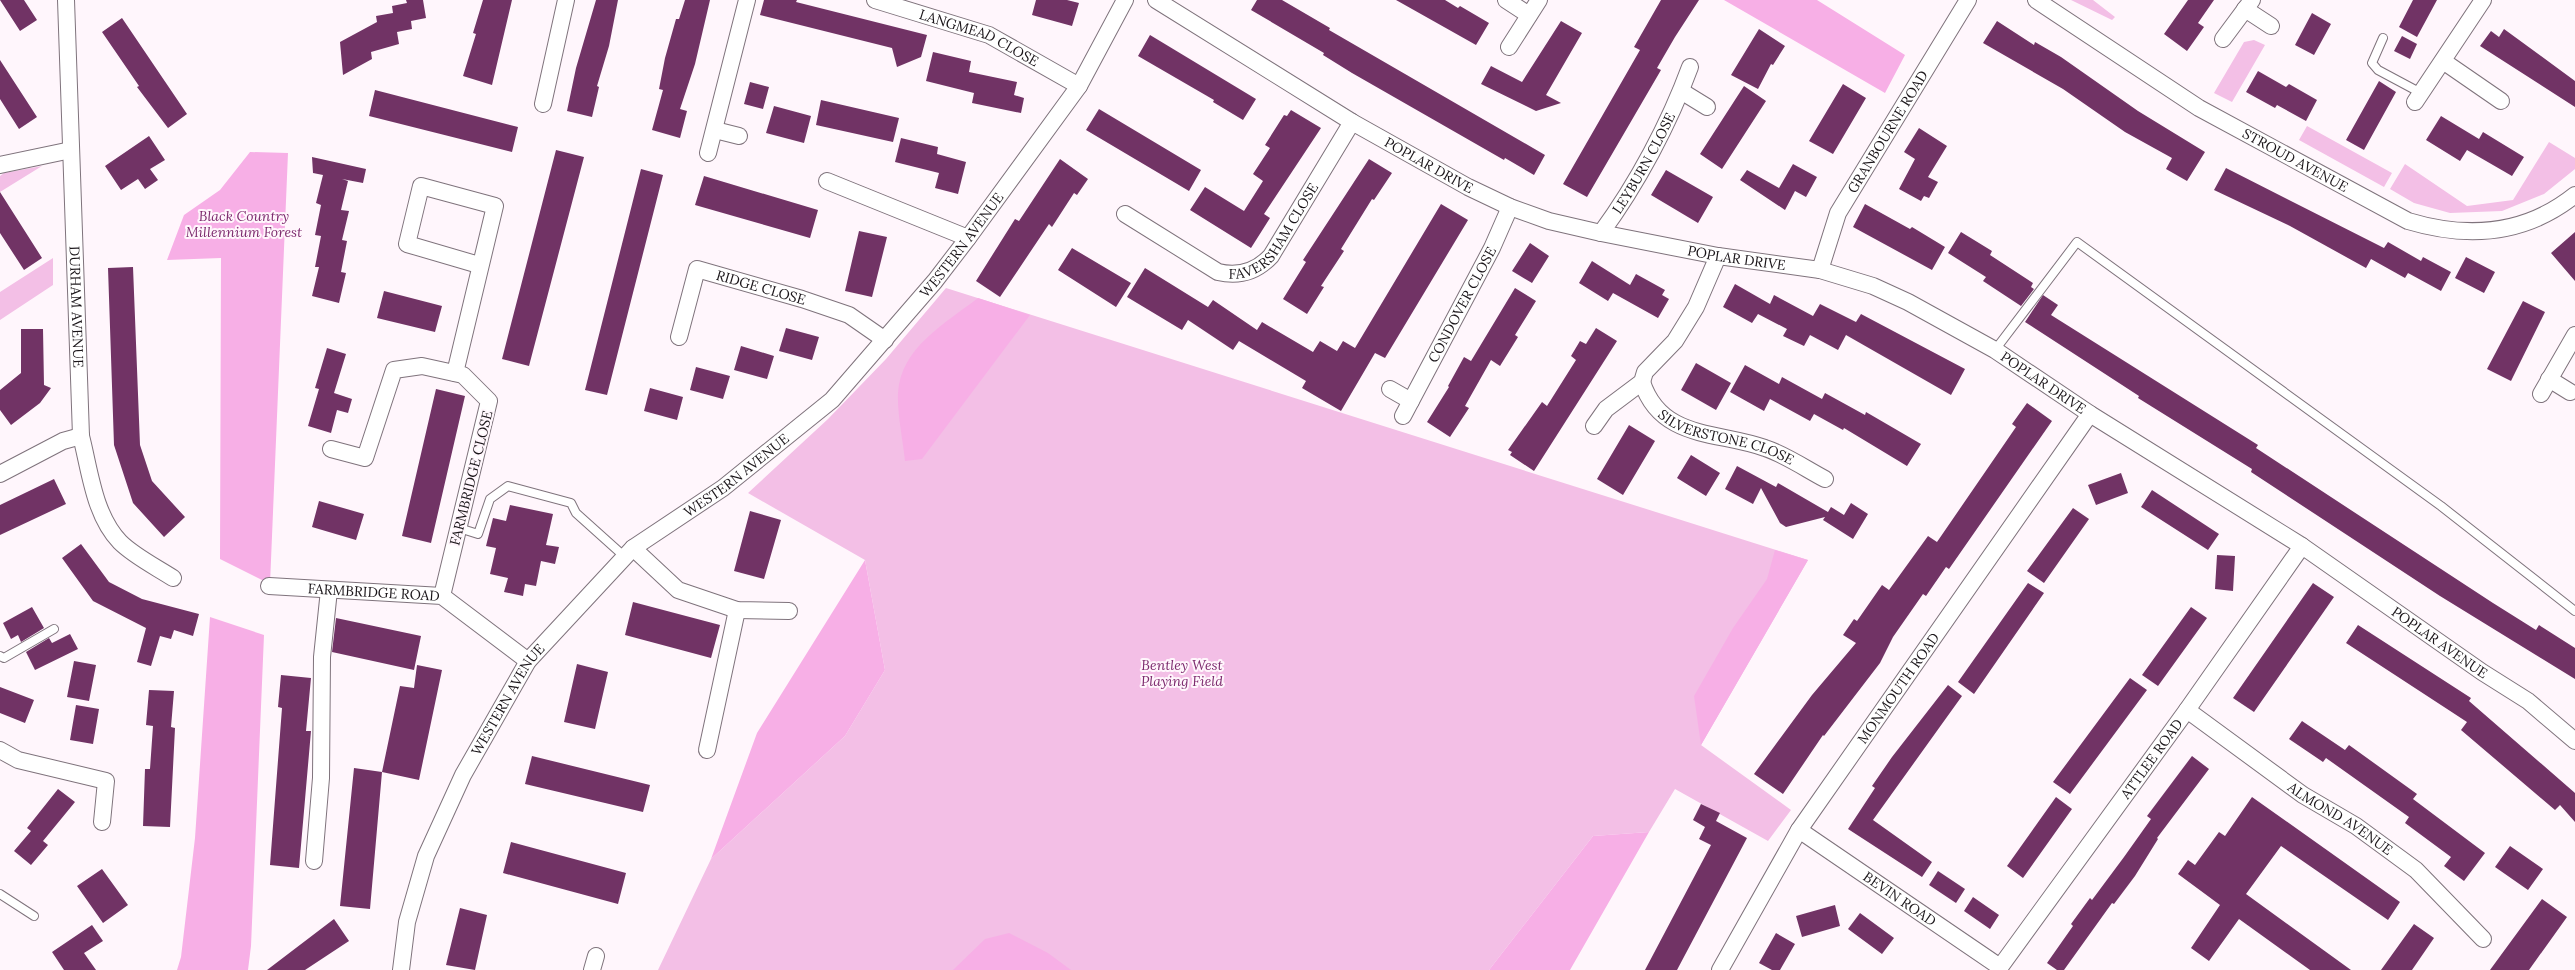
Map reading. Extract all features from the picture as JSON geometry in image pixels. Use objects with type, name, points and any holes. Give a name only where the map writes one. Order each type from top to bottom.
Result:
[{"type":"street","name":"DURHAM AVENUE","points":[[66,0],[81,436],[97,499],[109,528],[121,543],[173,578]]},
{"type":"street","points":[[543,104],[566,0]]},
{"type":"street","points":[[708,153],[747,0]]},
{"type":"street","name":"LANGMEAD CLOSE","points":[[875,0],[989,35],[1079,86]]},
{"type":"street","name":"WESTERN AVENUE","points":[[401,970],[407,922],[426,856],[463,775],[528,661],[629,552],[723,488],[832,400],[885,340],[968,238],[1079,86],[1124,0]]},
{"type":"street","name":"POPLAR DRIVE","points":[[1156,0],[1352,122],[1468,187],[1510,207],[1549,221],[1601,233],[1718,256],[1820,270],[1880,289],[1995,350],[2090,414],[2302,546]]},
{"type":"street","points":[[1506,0],[1529,15]]},
{"type":"street","points":[[1509,47],[1538,0]]},
{"type":"street","name":"GRANBOURNE ROAD","points":[[1820,270],[1838,214],[1968,0]]},
{"type":"street","name":"STROUD AVENUE","points":[[2036,0],[2199,108],[2408,222],[2434,229],[2462,232],[2501,230],[2542,217],[2575,195]]},
{"type":"street","points":[[2418,97],[2483,0]]},
{"type":"street","points":[[2223,39],[2248,5],[2270,26]]},
{"type":"street","points":[[2443,61],[2501,101]]},
{"type":"street","name":"LEYBURN CLOSE","points":[[1601,233],[1624,201],[1681,91],[1690,67]]},
{"type":"street","points":[[1681,91],[1707,107]]},
{"type":"street","name":"FAVERSHAM CLOSE","points":[[1125,214],[1218,272],[1231,275],[1261,266],[1271,256],[1352,122]]},
{"type":"street","points":[[714,130],[739,136]]},
{"type":"street","points":[[0,165],[71,150]]},
{"type":"street","points":[[827,181],[968,238]]},
{"type":"street","points":[[455,373],[495,206],[421,186],[407,244],[480,266]]},
{"type":"street","name":"CONDOVER CLOSE","points":[[1403,416],[1492,248],[1510,207]]},
{"type":"street","points":[[1594,426],[1606,410],[1642,382],[1645,372],[1675,341],[1696,307],[1718,256]]},
{"type":"street","name":"RIDGE CLOSE","points":[[679,337],[697,269],[802,299],[849,315],[885,340]]},
{"type":"street","points":[[2542,394],[2549,378],[2575,335]]},
{"type":"street","name":"FARMBRIDGE CLOSE","points":[[331,449],[365,458],[394,370],[422,366],[463,375],[490,401],[442,596]]},
{"type":"street","points":[[2549,378],[2570,392]]},
{"type":"street","name":"SILVERSTONE CLOSE","points":[[1642,382],[1646,397],[1658,411],[1673,423],[1702,434],[1766,448],[1825,479]]},
{"type":"street","points":[[1390,389],[1411,401]]},
{"type":"street","name":"MONMOUTH ROAD","points":[[1720,970],[1799,830],[2090,414]]},
{"type":"street","points":[[0,474],[63,441],[81,436]]},
{"type":"street","name":"ATTLEE ROAD","points":[[1999,969],[2188,710],[2302,546]]},
{"type":"street","name":"POPLAR AVENUE","points":[[2302,546],[2482,672],[2528,701],[2575,741]]},
{"type":"street","points":[[629,552],[678,590],[737,610],[789,611]]},
{"type":"street","name":"FARMBRIDGE ROAD","points":[[269,586],[442,596],[528,661]]},
{"type":"street","points":[[314,861],[321,778],[322,657],[329,590]]},
{"type":"street","points":[[707,750],[737,610]]},
{"type":"street","name":"ALMOND AVENUE","points":[[2188,710],[2303,795],[2356,826],[2416,870],[2483,939]]},
{"type":"street","points":[[0,750],[18,760],[106,781],[102,822]]},
{"type":"street","name":"BEVIN ROAD","points":[[1799,830],[1999,969]]},
{"type":"lane","points":[[2383,38],[2372,63],[2378,70],[2418,97]]},
{"type":"lane","points":[[1995,350],[2078,242],[2435,502],[2575,611]]},
{"type":"lane","points":[[459,528],[478,534],[490,499],[508,486],[571,503],[576,513],[629,552]]},
{"type":"lane","points":[[0,656],[4,658],[54,629]]},
{"type":"lane","points":[[0,894],[34,916]]},
{"type":"green space","points":[[1724,0],[1817,0],[1905,55],[1885,93]]},
{"type":"green space","points":[[2071,0],[2093,0],[2115,17],[2112,20]]},
{"type":"green space","points":[[2254,40],[2265,45],[2232,102],[2214,93],[2244,42]]},
{"type":"green space","points":[[2307,126],[2392,173],[2384,187],[2299,140]]},
{"type":"green space","points":[[2549,142],[2575,158],[2575,169],[2544,194],[2502,211],[2450,213],[2414,203],[2390,189],[2405,164],[2467,206],[2513,200]]},
{"type":"green space","name":"Black Country Millennium Forest","points":[[250,152],[288,153],[270,584],[220,559],[221,258],[167,260],[184,215],[220,190]]},
{"type":"green space","points":[[42,166],[0,192],[0,176],[4,173]]},
{"type":"green space","points":[[53,258],[53,285],[0,320],[0,292]]},
{"type":"green space","name":"Bentley West Playing Field","points":[[946,288],[1808,560],[1701,745],[1791,810],[1768,841],[1675,789],[1649,832],[1593,836],[1489,970],[658,970],[711,859],[845,736],[885,670],[865,560],[748,493],[828,419],[886,359]]},
{"type":"green space","points":[[978,298],[1030,315],[922,459],[905,461],[899,418],[898,393],[901,377],[907,362],[916,349],[939,327]]},
{"type":"green space","points":[[1775,550],[1808,560],[1701,745],[1694,696],[1733,628],[1767,579]]},
{"type":"green space","points":[[865,560],[885,670],[845,736],[711,859],[757,733]]},
{"type":"green space","points":[[210,617],[264,635],[251,946],[248,970],[177,970],[181,957],[195,838]]},
{"type":"green space","points":[[1649,832],[1570,970],[1489,970],[1593,836]]},
{"type":"green space","points":[[1009,933],[1048,953],[1071,970],[953,970],[985,939]]},
{"type":"building","points":[[0,0],[24,0],[37,20],[20,31]]},
{"type":"building","points":[[406,0],[423,0],[426,18],[411,21],[412,29],[397,32],[399,44],[371,52],[372,59],[343,75],[340,42],[377,22],[376,16],[393,13],[392,6],[407,3]]},
{"type":"building","points":[[483,0],[512,0],[492,85],[463,76],[476,34],[473,33]]},
{"type":"building","points":[[596,0],[618,0],[609,46],[597,86],[599,87],[592,117],[567,111],[576,68]]},
{"type":"building","points":[[685,0],[710,0],[695,64],[680,109],[687,111],[680,138],[652,130],[663,90],[659,89],[665,58],[676,19],[679,19]]},
{"type":"building","points":[[764,0],[797,0],[796,2],[927,35],[921,57],[897,67],[892,48],[760,15]]},
{"type":"building","points":[[1036,0],[1067,0],[1079,3],[1072,26],[1032,15]]},
{"type":"building","points":[[1257,0],[1282,0],[1330,28],[1329,30],[1545,155],[1534,175],[1505,158],[1504,160],[1352,73],[1323,55],[1324,53],[1251,10]]},
{"type":"building","points":[[1396,0],[1445,0],[1458,8],[1460,6],[1489,23],[1476,45]]},
{"type":"building","points":[[1661,0],[1699,0],[1657,68],[1661,70],[1587,197],[1563,184],[1640,50],[1634,47]]},
{"type":"building","points":[[2188,0],[2214,0],[2198,23],[2204,27],[2187,51],[2164,34]]},
{"type":"building","points":[[2413,0],[2437,0],[2417,37],[2399,27]]},
{"type":"building","points":[[2312,13],[2331,24],[2314,55],[2295,45]]},
{"type":"building","points":[[122,18],[187,114],[168,128],[137,87],[139,86],[102,32]]},
{"type":"building","points":[[1561,21],[1582,33],[1546,95],[1561,103],[1536,111],[1481,84],[1491,66],[1522,82]]},
{"type":"building","points":[[1997,21],[2034,45],[2035,42],[2061,57],[2138,111],[2205,152],[2187,181],[2166,169],[2172,158],[2125,132],[2063,89],[1983,43]]},
{"type":"building","points":[[1759,29],[1785,46],[1773,65],[1771,64],[1758,89],[1731,75]]},
{"type":"building","points":[[2504,29],[2575,81],[2575,107],[2480,46],[2491,31],[2499,37]]},
{"type":"building","points":[[1150,35],[1256,99],[1243,120],[1213,102],[1214,100],[1138,56]]},
{"type":"building","points":[[2402,36],[2417,44],[2410,59],[2394,51]]},
{"type":"building","points":[[933,52],[971,61],[969,72],[1017,82],[1014,95],[1024,98],[1021,113],[972,103],[974,93],[926,81]]},
{"type":"building","points":[[0,60],[37,117],[19,129],[0,99]]},
{"type":"building","points":[[2258,71],[2286,87],[2289,84],[2317,100],[2306,121],[2277,105],[2275,108],[2246,92]]},
{"type":"building","points":[[2379,81],[2396,92],[2364,150],[2346,140]]},
{"type":"building","points":[[750,82],[769,87],[763,109],[744,104]]},
{"type":"building","points":[[1843,84],[1866,98],[1833,154],[1809,141]]},
{"type":"building","points":[[1744,86],[1766,101],[1722,169],[1700,154]]},
{"type":"building","points":[[375,90],[518,127],[512,152],[369,116]]},
{"type":"building","points":[[821,100],[899,118],[893,142],[816,125]]},
{"type":"building","points":[[774,106],[811,116],[804,143],[766,133]]},
{"type":"building","points":[[1099,109],[1201,170],[1189,191],[1086,130]]},
{"type":"building","points":[[1291,110],[1321,128],[1264,214],[1270,218],[1251,248],[1190,210],[1205,187],[1244,211],[1263,181],[1253,174],[1270,148],[1265,145],[1284,115],[1287,116]]},
{"type":"building","points":[[2441,116],[2479,139],[2483,132],[2524,157],[2512,176],[2467,150],[2460,161],[2426,140]]},
{"type":"building","points":[[1919,128],[1947,146],[1928,177],[1938,182],[1929,198],[1924,196],[1921,201],[1899,189],[1915,159],[1904,152]]},
{"type":"building","points":[[149,136],[165,160],[150,169],[158,180],[145,189],[138,179],[121,190],[105,166]]},
{"type":"building","points":[[901,138],[938,147],[937,154],[966,162],[958,194],[935,188],[939,173],[895,162]]},
{"type":"building","points":[[556,150],[584,157],[529,366],[502,359]]},
{"type":"building","points":[[312,157],[366,169],[363,183],[342,179],[348,181],[341,210],[349,211],[342,240],[347,241],[341,272],[346,273],[339,303],[312,296],[319,267],[315,267],[321,236],[315,235],[321,205],[316,203],[323,175],[313,173]]},
{"type":"building","points":[[1060,159],[1088,179],[1077,195],[1074,193],[1052,227],[1049,224],[1000,297],[976,281],[1015,219],[1019,221]]},
{"type":"building","points":[[1369,159],[1392,173],[1374,200],[1372,199],[1341,249],[1344,251],[1321,286],[1324,287],[1307,314],[1283,299],[1306,262],[1303,260]]},
{"type":"building","points":[[1793,164],[1817,177],[1806,197],[1795,191],[1785,210],[1740,180],[1747,170],[1779,188]]},
{"type":"building","points":[[2226,168],[2384,248],[2388,242],[2421,261],[2423,257],[2451,272],[2441,291],[2408,273],[2405,278],[2371,259],[2366,268],[2290,226],[2214,190]]},
{"type":"building","points":[[641,169],[663,175],[607,395],[585,390]]},
{"type":"building","points":[[1666,170],[1713,197],[1698,223],[1651,195]]},
{"type":"building","points":[[704,176],[818,210],[810,238],[695,205]]},
{"type":"building","points":[[0,192],[42,258],[24,270],[0,233]]},
{"type":"building","points":[[1441,204],[1468,220],[1385,358],[1375,353],[1341,411],[1302,388],[1306,381],[1239,341],[1233,350],[1188,320],[1182,330],[1127,297],[1145,268],[1208,307],[1213,300],[1257,330],[1262,322],[1313,352],[1320,341],[1337,351],[1343,341],[1355,348]]},
{"type":"building","points":[[1865,204],[1910,229],[1912,227],[1945,247],[1932,270],[1853,227]]},
{"type":"building","points":[[859,231],[887,237],[872,297],[845,291]]},
{"type":"building","points":[[1961,232],[1992,251],[1990,255],[2033,283],[2031,287],[2034,289],[2021,306],[1983,281],[1986,277],[1948,253]]},
{"type":"building","points":[[2575,232],[2575,281],[2551,253]]},
{"type":"building","points":[[1530,243],[1549,256],[1532,283],[1512,271]]},
{"type":"building","points":[[1072,248],[1131,283],[1116,307],[1058,270]]},
{"type":"building","points":[[2466,257],[2495,272],[2484,293],[2455,278]]},
{"type":"building","points":[[1592,261],[1630,285],[1636,274],[1665,290],[1662,295],[1669,299],[1658,318],[1613,293],[1608,301],[1579,283]]},
{"type":"building","points":[[133,267],[140,445],[152,481],[185,517],[164,537],[133,503],[114,445],[108,268]]},
{"type":"building","points":[[1735,284],[1770,304],[1774,295],[1813,316],[1820,304],[1856,322],[1861,314],[1965,369],[1951,395],[1846,335],[1838,350],[1810,335],[1804,346],[1783,336],[1787,329],[1758,314],[1752,323],[1723,307]]},
{"type":"building","points":[[1515,288],[1536,301],[1515,335],[1518,337],[1500,366],[1491,360],[1465,406],[1469,408],[1450,437],[1427,422],[1449,387],[1448,386],[1464,357],[1471,361]]},
{"type":"building","points":[[384,291],[442,306],[435,332],[377,318]]},
{"type":"building","points":[[2043,295],[2058,305],[2051,315],[2258,445],[2256,448],[2493,603],[2536,630],[2539,625],[2575,648],[2575,679],[2440,596],[2251,472],[2252,469],[2138,398],[2139,396],[2025,322]]},
{"type":"building","points":[[2523,301],[2545,312],[2511,381],[2487,369]]},
{"type":"building","points":[[786,328],[819,337],[812,360],[779,351]]},
{"type":"building","points":[[1596,328],[1617,341],[1534,471],[1510,455],[1512,452],[1508,450],[1542,402],[1547,406],[1576,360],[1571,356],[1580,341],[1586,344]]},
{"type":"building","points":[[21,329],[43,329],[44,385],[51,388],[40,403],[11,425],[0,410],[0,390],[21,373]]},
{"type":"building","points":[[741,346],[774,356],[767,379],[734,370]]},
{"type":"building","points":[[327,348],[346,354],[334,393],[352,399],[348,413],[337,410],[331,433],[308,426],[319,389],[315,388]]},
{"type":"building","points":[[1696,363],[1731,383],[1716,410],[1681,390]]},
{"type":"building","points":[[1745,365],[1779,384],[1782,377],[1822,399],[1825,393],[1865,415],[1866,412],[1921,444],[1907,466],[1844,428],[1843,430],[1814,414],[1810,421],[1770,399],[1764,411],[1730,392]]},
{"type":"building","points":[[696,367],[730,376],[723,399],[690,390]]},
{"type":"building","points":[[650,388],[683,397],[677,420],[644,411]]},
{"type":"building","points":[[436,389],[465,396],[431,543],[402,536]]},
{"type":"building","points":[[2027,403],[2052,421],[1949,569],[1946,567],[1926,596],[1923,594],[1893,637],[1880,663],[1824,736],[1823,735],[1783,794],[1754,774],[1812,695],[1856,643],[1843,635],[1854,619],[1857,621],[1882,585],[1889,590],[1928,536],[1937,542],[2016,427],[2012,424]]},
{"type":"building","points":[[1629,425],[1655,441],[1623,495],[1597,479]]},
{"type":"building","points":[[1691,455],[1720,473],[1706,496],[1677,478]]},
{"type":"building","points":[[1737,466],[1776,487],[1778,483],[1828,512],[1831,507],[1844,515],[1851,503],[1868,514],[1853,539],[1823,520],[1825,517],[1786,527],[1780,523],[1761,488],[1753,504],[1725,489]]},
{"type":"building","points":[[2121,473],[2128,493],[2096,505],[2088,485]]},
{"type":"building","points":[[54,479],[66,504],[0,535],[0,505]]},
{"type":"building","points":[[2152,490],[2219,534],[2208,550],[2141,507]]},
{"type":"building","points":[[319,501],[364,514],[356,540],[312,527]]},
{"type":"building","points":[[510,505],[553,514],[546,545],[559,547],[555,564],[541,561],[536,586],[525,584],[523,596],[504,592],[508,578],[490,574],[496,548],[486,546],[493,518],[506,521]]},
{"type":"building","points":[[2073,508],[2089,519],[2044,583],[2027,571]]},
{"type":"building","points":[[750,511],[781,520],[764,579],[734,571]]},
{"type":"building","points":[[81,544],[109,582],[142,599],[199,614],[193,636],[174,630],[171,639],[160,636],[151,666],[137,662],[146,628],[93,601],[62,558]]},
{"type":"building","points":[[2217,555],[2235,556],[2233,591],[2215,589]]},
{"type":"building","points":[[2028,583],[2044,593],[1974,694],[1958,682]]},
{"type":"building","points":[[2313,583],[2334,597],[2254,712],[2233,698]]},
{"type":"building","points":[[633,602],[720,625],[711,658],[625,635]]},
{"type":"building","points":[[32,607],[44,628],[21,642],[18,635],[11,639],[3,623]]},
{"type":"building","points":[[2191,607],[2207,618],[2158,686],[2142,675]]},
{"type":"building","points":[[336,618],[421,636],[414,670],[332,652]]},
{"type":"building","points":[[2358,625],[2471,698],[2469,701],[2575,793],[2575,822],[2560,805],[2555,810],[2461,730],[2467,722],[2346,643]]},
{"type":"building","points":[[70,634],[78,649],[35,670],[26,652],[49,638],[52,643]]},
{"type":"building","points":[[74,661],[96,665],[89,701],[67,697]]},
{"type":"building","points":[[577,664],[608,672],[595,729],[564,722]]},
{"type":"building","points":[[417,665],[442,670],[419,780],[382,772],[400,686],[414,688]]},
{"type":"building","points":[[281,675],[311,678],[306,731],[311,731],[299,868],[270,865],[282,708],[278,707]]},
{"type":"building","points":[[2130,678],[2147,690],[2070,794],[2053,782]]},
{"type":"building","points":[[1948,685],[1962,696],[1873,820],[1932,862],[1922,877],[1848,829],[1875,788],[1872,786],[1892,757]]},
{"type":"building","points":[[0,687],[34,700],[25,723],[0,713]]},
{"type":"building","points":[[149,690],[174,691],[171,727],[175,728],[170,827],[143,826],[145,769],[150,769],[153,726],[146,725]]},
{"type":"building","points":[[76,705],[99,709],[93,744],[70,740]]},
{"type":"building","points":[[2302,721],[2345,750],[2349,745],[2417,794],[2413,799],[2485,853],[2464,881],[2444,866],[2451,857],[2405,823],[2409,817],[2326,758],[2323,762],[2289,739]]},
{"type":"building","points":[[532,756],[650,785],[643,812],[525,784]]},
{"type":"building","points":[[2192,756],[2209,769],[2157,838],[2158,839],[2135,876],[2114,904],[2112,903],[2064,970],[2057,970],[2047,963],[2073,926],[2071,924],[2090,898],[2092,900],[2124,857],[2151,819],[2147,816]]},
{"type":"building","points":[[354,768],[382,772],[370,909],[340,906]]},
{"type":"building","points":[[58,789],[75,802],[43,841],[48,845],[31,865],[14,851],[31,831],[27,828]]},
{"type":"building","points":[[2056,797],[2072,809],[2023,878],[2007,866]]},
{"type":"building","points":[[2252,797],[2400,902],[2388,920],[2281,846],[2246,894],[2351,970],[2310,970],[2239,919],[2209,961],[2191,948],[2220,905],[2178,874],[2188,860],[2195,865],[2219,832],[2225,836]]},
{"type":"building","points":[[1701,804],[1720,813],[1716,821],[1747,838],[1677,970],[1645,970],[1711,845],[1699,839],[1705,827],[1693,820]]},
{"type":"building","points":[[511,842],[626,873],[618,904],[503,873]]},
{"type":"building","points":[[2510,846],[2543,869],[2528,890],[2495,867]]},
{"type":"building","points":[[102,869],[128,905],[103,923],[77,886]]},
{"type":"building","points":[[1938,871],[1965,889],[1956,903],[1929,885]]},
{"type":"building","points":[[1973,897],[1999,915],[1990,929],[1964,911]]},
{"type":"building","points":[[2542,899],[2567,917],[2529,970],[2490,970]]},
{"type":"building","points":[[1835,905],[1840,926],[1802,937],[1796,916]]},
{"type":"building","points":[[460,908],[487,915],[475,970],[446,965]]},
{"type":"building","points":[[1860,913],[1894,938],[1882,954],[1848,929]]},
{"type":"building","points":[[334,919],[349,941],[305,970],[267,970]]},
{"type":"building","points":[[2414,924],[2434,938],[2412,970],[2381,970]]},
{"type":"building","points":[[92,925],[103,941],[84,953],[96,970],[64,970],[52,952]]},
{"type":"building","points":[[1776,933],[1795,944],[1780,970],[1772,970],[1759,963]]}]
